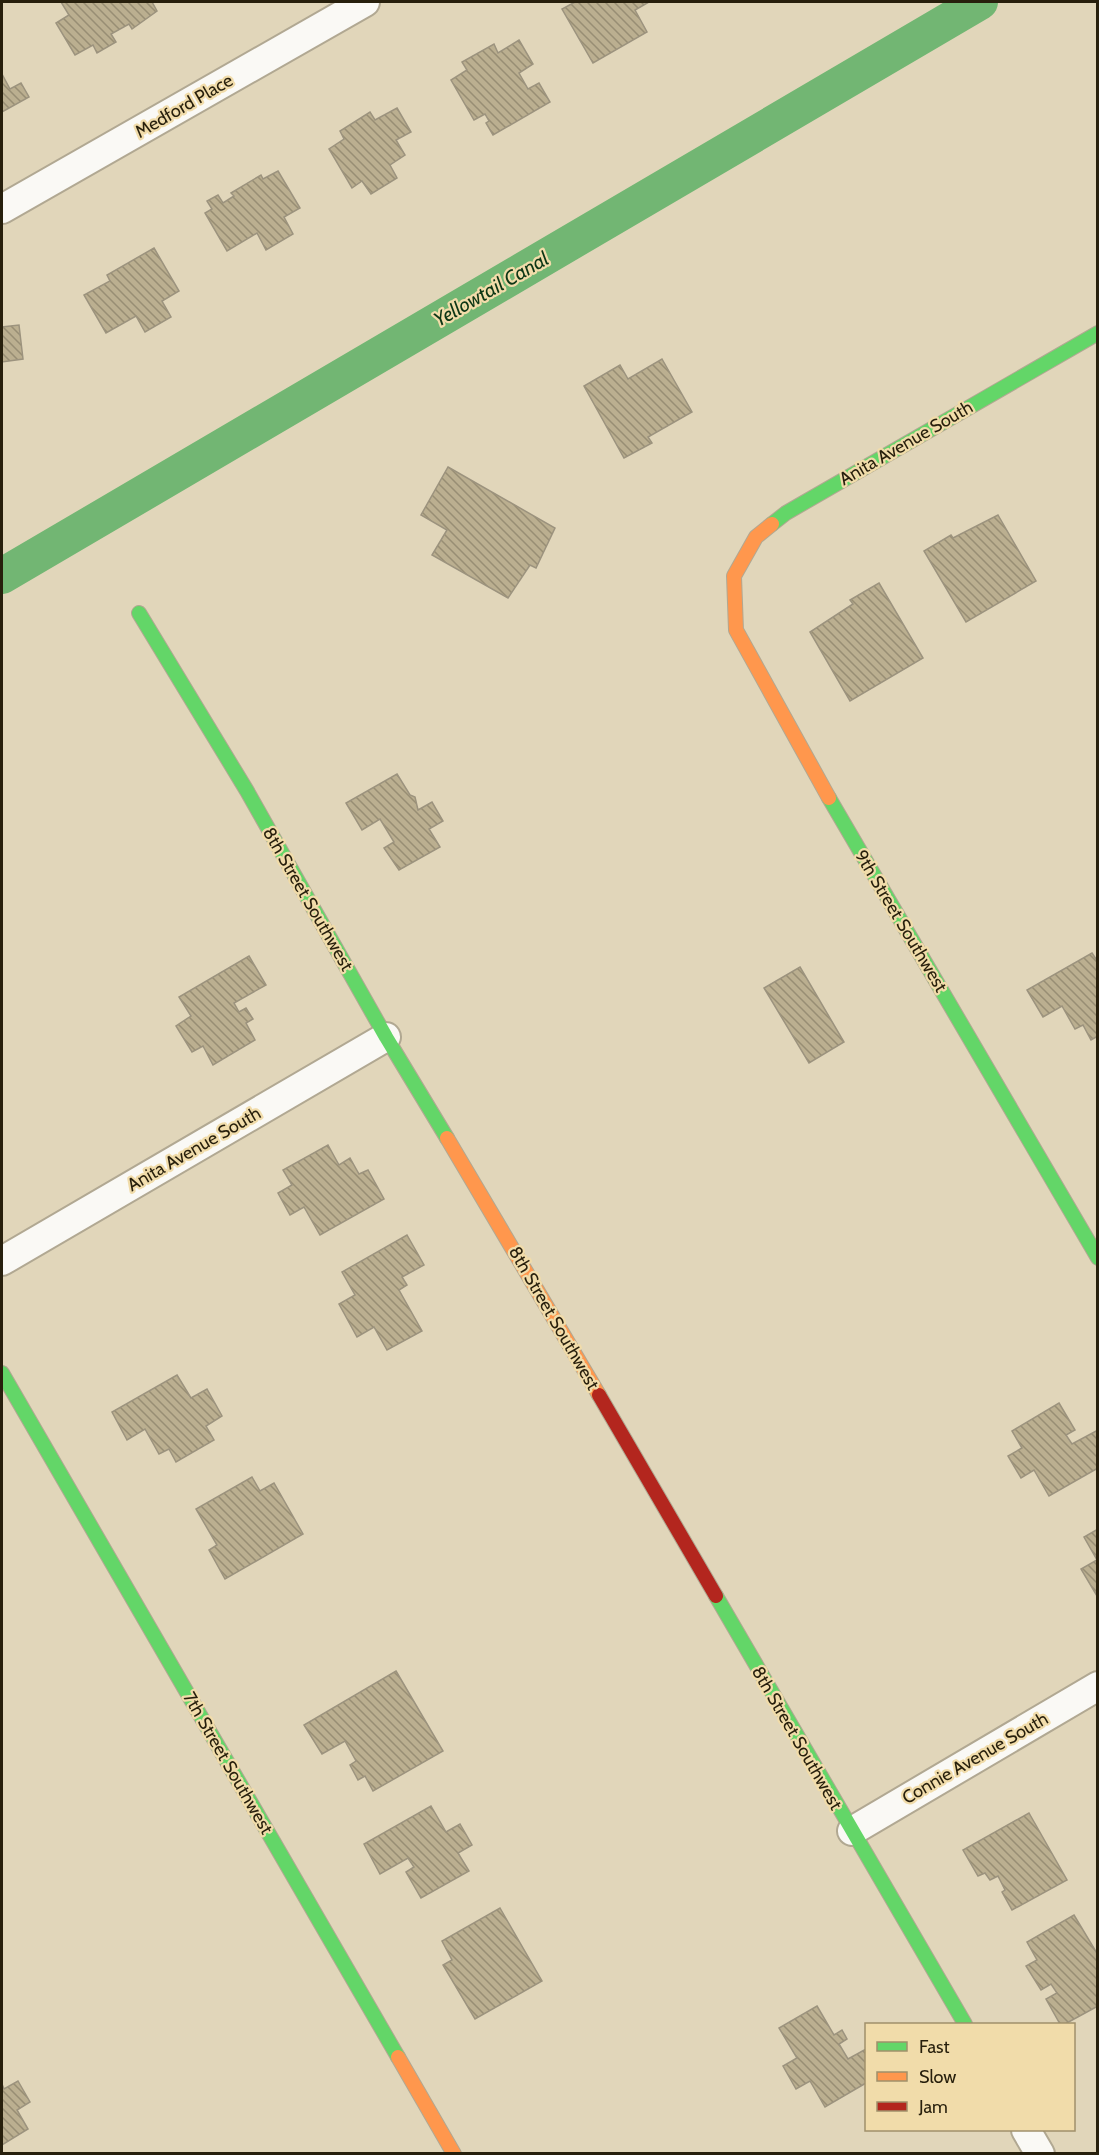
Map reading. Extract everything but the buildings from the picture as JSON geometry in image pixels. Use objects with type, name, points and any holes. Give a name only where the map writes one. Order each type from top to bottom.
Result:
[{"type":"street","name":"Medford Place","points":[[2,209],[365,2]]},
{"type":"street","name":"Anita Avenue South","points":[[734,576],[756,537],[786,513],[1098,333]]},
{"type":"street","name":"9th Street Southwest","points":[[734,576],[736,630],[831,803],[1098,1258]]},
{"type":"street","name":"8th Street Southwest","points":[[139,613],[247,791],[386,1037],[533,1281],[964,2023]]},
{"type":"street","name":"Anita Avenue South","points":[[2,1261],[386,1037]]},
{"type":"street","name":"7th Street Southwest","points":[[2,1372],[454,2154]]},
{"type":"street","name":"Connie Avenue South","points":[[852,1831],[1098,1686]]},
{"type":"street","points":[[1027,2131],[1040,2154]]},
{"type":"waterway","name":"Yellowtail Canal","points":[[2,576],[980,2]]},
{"type":"traffic: fast","points":[[772,524],[786,513],[1098,333]]},
{"type":"traffic: fast","points":[[139,613],[247,791],[386,1037],[447,1138]]},
{"type":"traffic: fast","points":[[829,798],[1098,1258]]},
{"type":"traffic: fast","points":[[2,1373],[398,2057]]},
{"type":"traffic: fast","points":[[716,1596],[964,2023]]},
{"type":"traffic: slow","points":[[772,524],[756,537],[734,576],[736,630],[829,798]]},
{"type":"traffic: slow","points":[[447,1138],[599,1395]]},
{"type":"traffic: slow","points":[[398,2057],[454,2154]]},
{"type":"traffic: jam","points":[[599,1395],[716,1596]]}]
